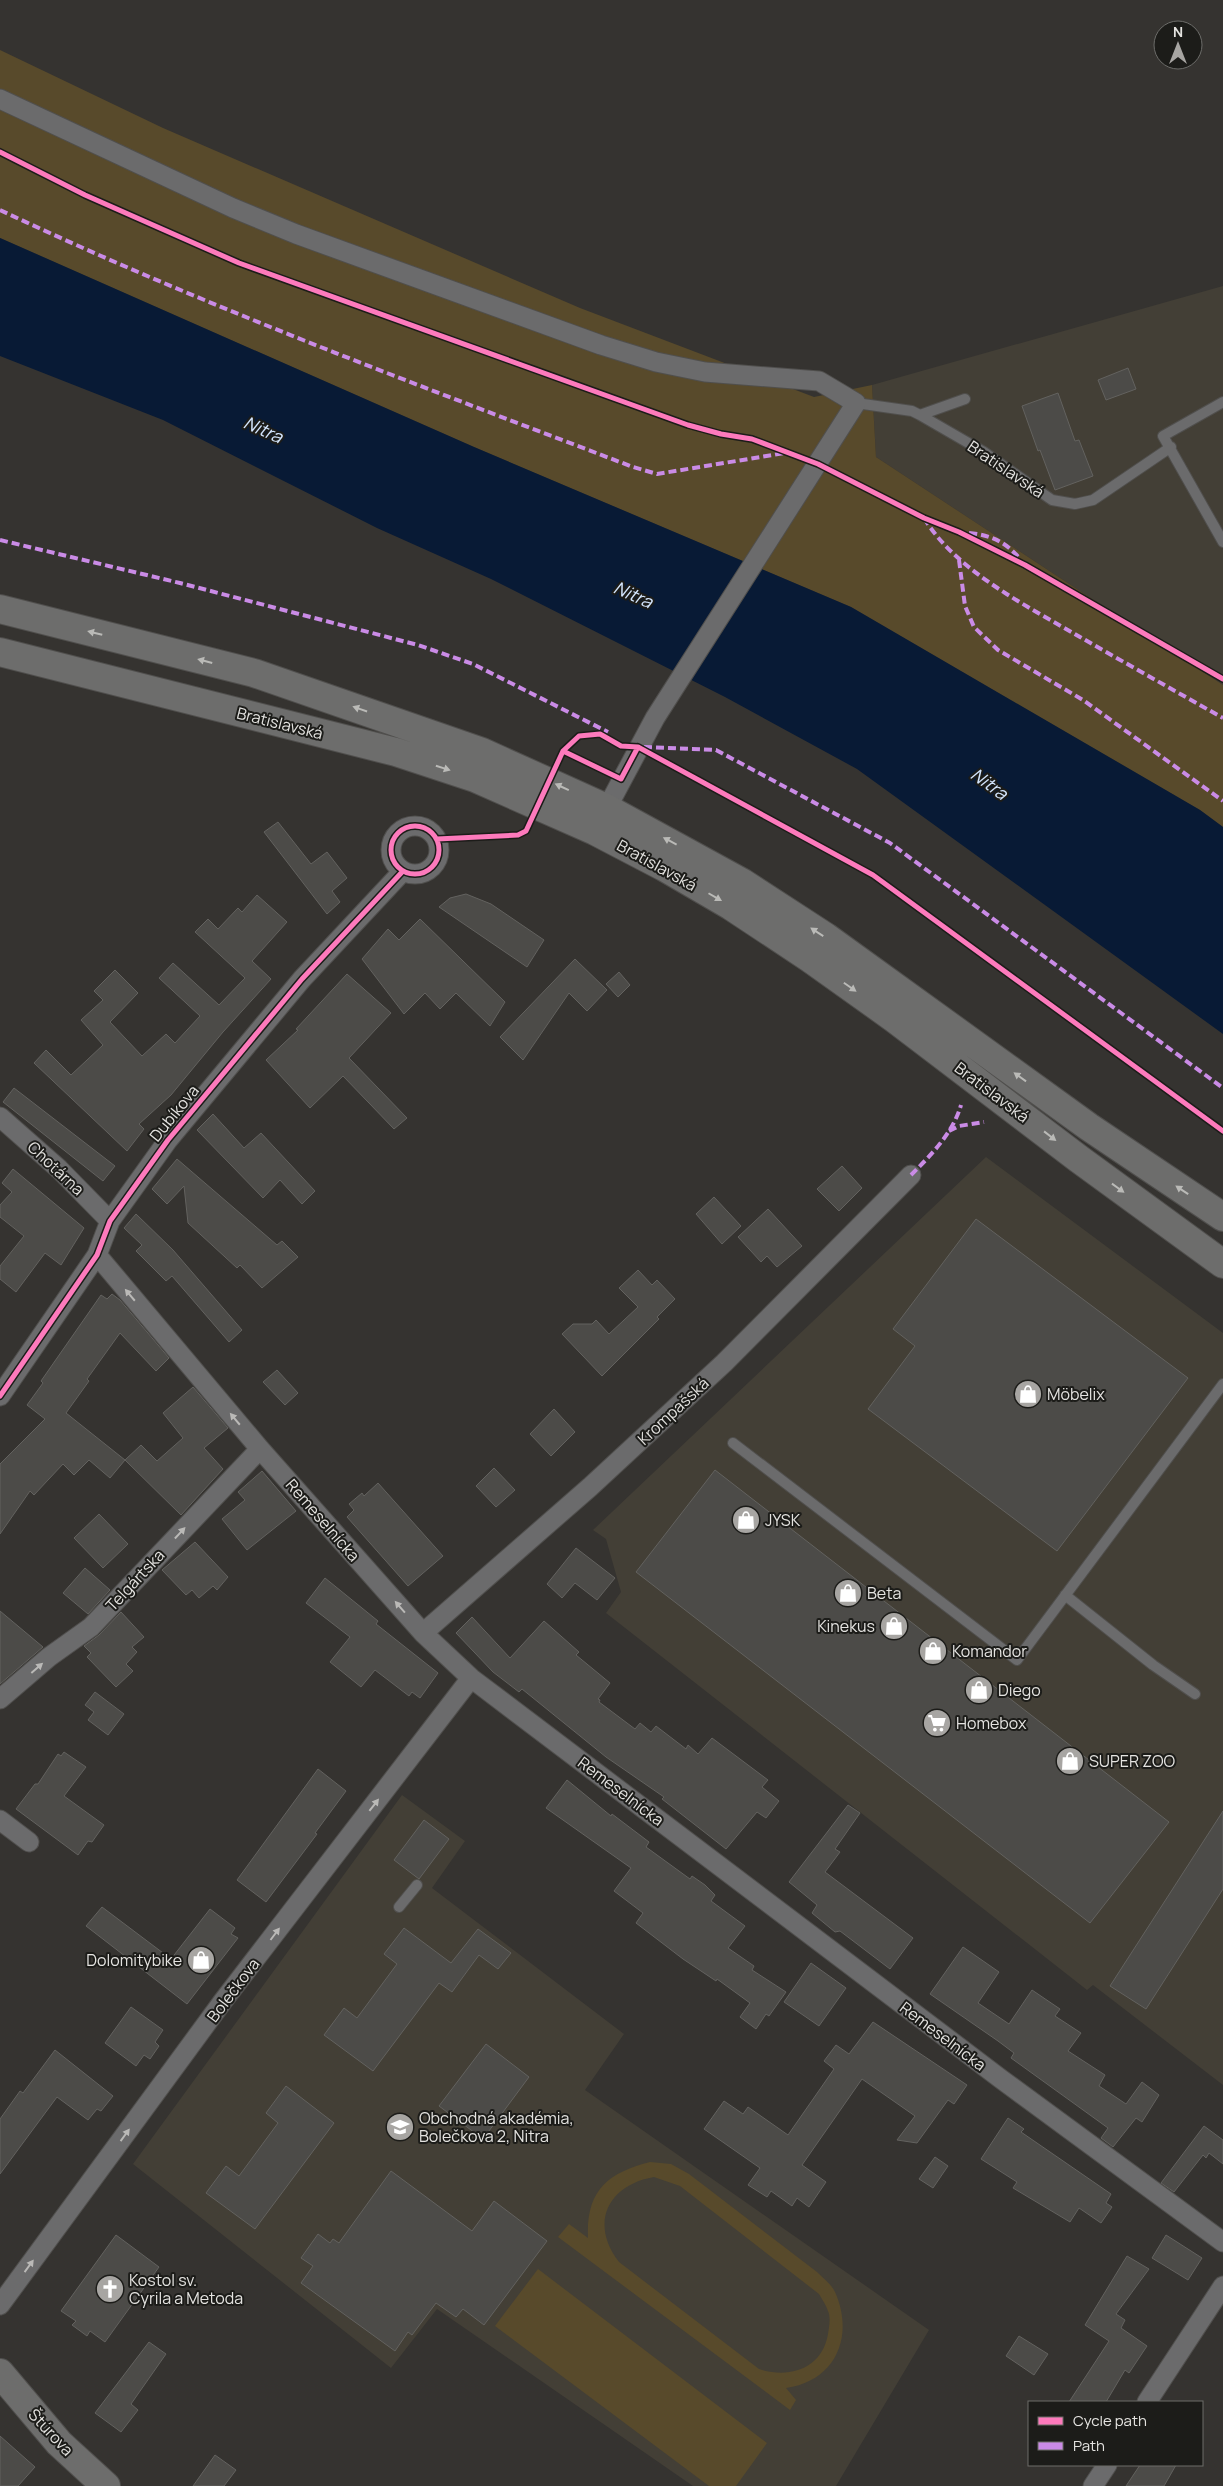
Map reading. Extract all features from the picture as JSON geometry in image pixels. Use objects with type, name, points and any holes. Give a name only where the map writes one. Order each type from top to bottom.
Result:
[{"type":"main road","name":"Bratislavská","points":[[0,609],[262,676],[482,752],[601,819],[743,883],[826,937],[1089,1128],[1223,1217]]},
{"type":"main road","name":"Bratislavská","points":[[0,652],[396,752],[601,819],[664,867],[731,906],[811,959],[903,1025],[1223,1264]]},
{"type":"main road","name":"Štúrova","points":[[0,2373],[59,2443],[106,2486]]},
{"type":"street","points":[[0,99],[65,131],[288,230],[601,345],[656,362],[705,372],[819,381],[856,403],[655,718],[601,819]]},
{"type":"street","name":"Dubíkova","points":[[0,1396],[97,1256],[110,1221],[168,1140],[302,978],[403,871]]},
{"type":"street","name":"Chotárna","points":[[0,1117],[59,1169],[110,1221]]},
{"type":"street","name":"Krompašská","points":[[423,1633],[590,1487],[724,1363],[911,1175]]},
{"type":"street","name":"Remeselnícka","points":[[97,1256],[260,1449],[423,1633],[471,1678],[1001,2079],[1223,2242]]},
{"type":"street","name":"Telgártska","points":[[0,1700],[49,1657],[91,1627],[260,1449]]},
{"type":"street","name":"Bolečkova","points":[[0,2305],[223,2002],[471,1678]]},
{"type":"street","points":[[0,1820],[29,1842]]},
{"type":"street","points":[[1148,2401],[1223,2286]]},
{"type":"street","points":[[1093,2486],[1106,2466]]},
{"type":"lane","points":[[920,415],[965,399]]},
{"type":"lane","points":[[1223,402],[1163,436],[1171,447],[1223,542]]},
{"type":"lane","name":"Bratislavská","points":[[856,403],[912,411],[984,452],[1052,500],[1075,504],[1092,500],[1171,447]]},
{"type":"lane","points":[[733,1443],[1017,1660],[1223,1384]]},
{"type":"lane","points":[[1065,1596],[1153,1665],[1195,1694]]},
{"type":"lane","points":[[399,1907],[417,1885]]},
{"type":"shaded area","points":[[0,50],[163,128],[580,308],[814,397],[872,385],[876,457],[1223,685],[1223,827],[1200,810],[851,607],[474,447],[0,238]]},
{"type":"shaded area","points":[[1223,286],[1223,685],[876,457],[872,385]]},
{"type":"shaded area","points":[[986,1157],[1223,1333],[1223,2085],[1093,1985],[1087,1990],[606,1613],[621,1592],[606,1539],[593,1530]]},
{"type":"shaded area","name":"Obchodná akadémia, Bolečkova 2, Nitra","points":[[402,1795],[465,1841],[432,1888],[624,2034],[585,2090],[929,2330],[836,2486],[693,2486],[437,2309],[391,2368],[133,2164]]},
{"type":"shaded area","points":[[650,2162],[671,2164],[689,2174],[817,2272],[834,2289],[841,2309],[843,2325],[841,2340],[836,2354],[828,2366],[817,2376],[803,2384],[786,2388],[796,2400],[790,2410],[558,2237],[569,2224],[588,2238],[588,2222],[595,2196],[611,2178],[635,2166]],"holes":[[[654,2177],[680,2186],[819,2294],[825,2304],[830,2320],[825,2346],[819,2356],[811,2363],[792,2372],[770,2372],[759,2369],[619,2262],[610,2247],[605,2233],[605,2220],[608,2208],[615,2197],[625,2188],[638,2181]]]},
{"type":"shaded area","points":[[538,2269],[767,2443],[736,2486],[709,2486],[495,2326]]},
{"type":"water","name":"Nitra","points":[[0,238],[474,447],[851,607],[1200,810],[1223,827],[1223,1034],[857,769],[725,697],[491,579],[377,528],[163,420],[0,356]]},
{"type":"building","points":[[1128,368],[1136,389],[1106,400],[1098,380]]},
{"type":"building","points":[[1058,393],[1075,441],[1079,440],[1093,476],[1055,490],[1040,450],[1038,451],[1022,406]]},
{"type":"building","points":[[278,822],[311,864],[327,852],[347,878],[332,891],[340,902],[327,914],[264,832]]},
{"type":"building","points":[[466,894],[491,904],[544,940],[527,967],[439,907],[450,898]]},
{"type":"building","points":[[257,895],[287,922],[252,961],[271,979],[223,1032],[171,1095],[139,1124],[144,1129],[127,1151],[34,1063],[46,1050],[71,1075],[103,1045],[81,1020],[103,1000],[94,991],[115,970],[138,993],[110,1022],[142,1056],[166,1034],[175,1043],[200,1016],[159,978],[173,963],[219,1005],[245,978],[195,932],[208,919],[218,929],[238,908],[242,912]]},
{"type":"building","points":[[420,919],[505,1002],[490,1026],[456,993],[440,1009],[425,993],[404,1014],[362,959],[388,929],[399,940]]},
{"type":"building","points":[[575,959],[607,990],[587,1011],[569,993],[523,1060],[500,1037]]},
{"type":"building","points":[[619,972],[630,985],[618,997],[606,984]]},
{"type":"building","points":[[347,974],[391,1013],[349,1058],[407,1118],[394,1129],[343,1076],[310,1108],[266,1060],[298,1030],[296,1029]]},
{"type":"building","points":[[14,1088],[115,1166],[103,1181],[3,1102]]},
{"type":"building","points":[[213,1114],[244,1148],[261,1133],[315,1191],[302,1204],[280,1180],[263,1198],[197,1130]]},
{"type":"building","points":[[177,1159],[277,1245],[282,1241],[298,1257],[262,1288],[240,1265],[237,1268],[188,1223],[184,1186],[167,1204],[152,1189]]},
{"type":"building","points":[[842,1166],[862,1188],[839,1211],[817,1189]]},
{"type":"building","points":[[13,1169],[84,1228],[61,1265],[45,1253],[16,1292],[0,1279],[0,1266],[24,1236],[0,1217],[0,1205],[12,1192],[2,1183]]},
{"type":"building","points":[[714,1197],[741,1226],[722,1244],[696,1214]]},
{"type":"building","points":[[768,1209],[802,1246],[777,1267],[767,1256],[761,1262],[738,1237]]},
{"type":"building","points":[[136,1214],[173,1250],[242,1330],[229,1342],[172,1276],[166,1281],[136,1251],[142,1245],[124,1228]]},
{"type":"building","name":"Möbelix","points":[[976,1219],[1188,1378],[1057,1551],[868,1409],[915,1346],[893,1329]]},
{"type":"building","points":[[638,1270],[652,1285],[657,1280],[675,1299],[657,1317],[659,1319],[602,1376],[562,1334],[573,1324],[592,1324],[596,1320],[609,1334],[638,1307],[619,1288]]},
{"type":"building","points":[[112,1294],[120,1300],[169,1358],[156,1371],[120,1333],[87,1379],[89,1381],[66,1413],[125,1460],[110,1478],[89,1460],[74,1475],[63,1464],[34,1495],[30,1491],[0,1534],[0,1464],[45,1419],[27,1405],[43,1383],[41,1381],[101,1295],[107,1299]]},
{"type":"building","points":[[277,1370],[298,1393],[285,1405],[263,1382]]},
{"type":"building","points":[[193,1387],[228,1428],[204,1448],[223,1469],[181,1515],[125,1460],[141,1445],[157,1461],[183,1438],[163,1413]]},
{"type":"building","points":[[554,1409],[575,1432],[551,1456],[530,1434]]},
{"type":"building","points":[[494,1468],[515,1490],[496,1507],[476,1486]]},
{"type":"building","points":[[715,1470],[1169,1822],[1090,1923],[636,1572]]},
{"type":"building","points":[[262,1471],[296,1511],[247,1550],[222,1519],[245,1500],[238,1492]]},
{"type":"building","points":[[378,1483],[443,1556],[408,1586],[347,1517],[354,1510],[349,1504],[362,1493],[364,1496]]},
{"type":"building","points":[[99,1514],[128,1544],[103,1568],[74,1538]]},
{"type":"building","points":[[195,1542],[228,1577],[217,1590],[213,1586],[199,1598],[192,1590],[186,1595],[162,1570]]},
{"type":"building","points":[[576,1548],[615,1578],[597,1600],[575,1583],[562,1598],[547,1584]]},
{"type":"building","points":[[85,1568],[110,1590],[88,1614],[63,1593]]},
{"type":"building","points":[[325,1578],[378,1621],[376,1624],[438,1673],[420,1698],[412,1692],[409,1696],[375,1670],[361,1687],[330,1662],[350,1637],[306,1603]]},
{"type":"building","points":[[0,1611],[43,1647],[0,1684]]},
{"type":"building","points":[[121,1612],[144,1637],[132,1647],[137,1652],[126,1664],[133,1671],[116,1687],[87,1657],[91,1653],[84,1646],[99,1635]]},
{"type":"building","points":[[472,1617],[510,1658],[544,1621],[579,1652],[576,1655],[610,1683],[598,1699],[600,1700],[599,1702],[635,1729],[640,1723],[651,1732],[656,1726],[686,1749],[688,1745],[698,1754],[712,1738],[768,1780],[762,1787],[779,1801],[766,1818],[757,1812],[726,1849],[662,1799],[664,1797],[606,1757],[522,1689],[519,1692],[493,1672],[456,1633]]},
{"type":"building","points":[[95,1692],[124,1714],[108,1735],[88,1720],[94,1712],[85,1705]]},
{"type":"building","points":[[64,1752],[86,1767],[64,1796],[104,1825],[92,1842],[88,1841],[78,1855],[16,1809],[35,1784],[38,1784],[58,1754],[61,1756]]},
{"type":"building","points":[[318,1769],[346,1791],[315,1833],[317,1834],[266,1902],[237,1880]]},
{"type":"building","points":[[567,1780],[611,1816],[612,1814],[649,1842],[646,1847],[690,1879],[692,1876],[705,1885],[715,1895],[711,1901],[745,1926],[728,1948],[754,1966],[752,1970],[786,1992],[769,2016],[766,2014],[756,2029],[740,2017],[750,2003],[717,1979],[716,1981],[683,1959],[636,1923],[643,1913],[614,1891],[631,1868],[546,1808]]},
{"type":"building","points":[[848,1805],[860,1813],[835,1849],[840,1852],[825,1872],[913,1938],[890,1969],[840,1931],[835,1932],[812,1913],[817,1905],[789,1882]]},
{"type":"building","points":[[1223,1811],[1223,1889],[1146,2009],[1110,1986]]},
{"type":"building","points":[[424,1820],[449,1839],[419,1879],[394,1860]]},
{"type":"building","points":[[102,1907],[171,1959],[210,1909],[235,1928],[231,1934],[238,1938],[187,2004],[86,1926]]},
{"type":"building","points":[[404,1928],[451,1963],[478,1929],[511,1953],[498,1969],[479,1955],[452,1992],[439,1983],[373,2071],[324,2035],[344,2008],[357,2018],[397,1964],[384,1954]]},
{"type":"building","points":[[963,1947],[999,1972],[978,2003],[1009,2024],[1032,1990],[1060,2009],[1055,2016],[1081,2033],[1068,2051],[1105,2075],[1099,2086],[1126,2104],[1142,2082],[1159,2095],[1142,2122],[1136,2118],[1113,2147],[1101,2138],[1108,2128],[1011,2058],[1014,2053],[930,1994]]},
{"type":"building","points":[[811,1963],[846,1988],[819,2026],[784,2002]]},
{"type":"building","points":[[131,2007],[163,2030],[155,2042],[159,2046],[150,2059],[144,2055],[136,2066],[105,2043]]},
{"type":"building","points":[[873,2022],[967,2085],[954,2104],[948,2100],[917,2143],[897,2140],[915,2116],[862,2079],[802,2165],[826,2182],[809,2207],[797,2198],[792,2206],[771,2191],[767,2197],[748,2185],[760,2168],[704,2129],[724,2101],[743,2114],[748,2107],[788,2135],[834,2069],[824,2061],[836,2045],[849,2054]]},
{"type":"building","points":[[486,2044],[529,2077],[483,2139],[439,2106]]},
{"type":"building","points":[[55,2050],[113,2096],[101,2111],[97,2109],[88,2120],[57,2097],[0,2174],[0,2119],[20,2091],[23,2093]]},
{"type":"building","points":[[286,2086],[334,2123],[255,2229],[206,2193],[226,2166],[239,2176],[278,2123],[266,2113]]},
{"type":"building","points":[[1008,2118],[1024,2129],[1021,2132],[1111,2194],[1106,2203],[1112,2207],[1101,2223],[1079,2208],[1070,2222],[1013,2188],[1017,2182],[981,2159]]},
{"type":"building","points":[[1204,2126],[1223,2140],[1223,2164],[1209,2153],[1206,2158],[1203,2155],[1174,2192],[1161,2183]]},
{"type":"building","points":[[935,2157],[948,2166],[933,2188],[919,2179]]},
{"type":"building","points":[[391,2171],[472,2231],[494,2201],[547,2241],[484,2325],[463,2309],[456,2317],[436,2303],[412,2335],[408,2332],[395,2351],[301,2283],[313,2266],[301,2258],[318,2234],[330,2243],[333,2239],[339,2243]]},
{"type":"building","name":"Kostol sv. Cyrila a Metoda","points":[[116,2235],[159,2267],[105,2342],[90,2331],[87,2336],[72,2325],[76,2321],[61,2311]]},
{"type":"building","points":[[1166,2235],[1202,2258],[1188,2280],[1152,2258]]},
{"type":"building","points":[[1127,2256],[1149,2269],[1116,2314],[1125,2320],[1121,2328],[1147,2346],[1129,2373],[1125,2370],[1107,2401],[1070,2401],[1109,2341],[1085,2325]]},
{"type":"building","points":[[1019,2336],[1048,2354],[1034,2375],[1006,2356]]},
{"type":"building","points":[[149,2342],[166,2354],[131,2404],[138,2410],[121,2432],[95,2413]]},
{"type":"building","points":[[0,2436],[35,2467],[18,2486],[0,2486]]},
{"type":"building","points":[[215,2455],[236,2470],[224,2486],[193,2486]]},
{"type":"building","points":[[1139,2466],[1175,2466],[1164,2486],[1126,2486]]},
{"type":"marked path","points":[[0,210],[78,246],[235,313],[633,467],[657,474],[785,453]]},
{"type":"marked path","points":[[924,518],[954,555],[994,586],[1223,718]]},
{"type":"marked path","points":[[969,533],[997,540],[1020,559]]},
{"type":"marked path","points":[[0,540],[180,583],[418,645],[473,664],[608,732]]},
{"type":"marked path","points":[[959,560],[965,606],[974,627],[998,650],[1083,700],[1223,801]]},
{"type":"marked path","points":[[644,747],[716,750],[890,843],[1223,1088]]},
{"type":"marked path","points":[[911,1175],[947,1134],[961,1105]]},
{"type":"marked path","points":[[949,1131],[959,1126],[984,1122]]},
{"type":"cycle path","points":[[0,152],[85,195],[239,263],[688,425],[721,434],[752,439],[818,464],[924,518],[959,532],[1025,565],[1223,679]]},
{"type":"cycle path","points":[[437,839],[518,835],[526,831],[563,751],[579,736],[600,734],[621,746],[638,747],[873,875],[1223,1131]]},
{"type":"cycle path","points":[[563,751],[621,779],[638,747]]},
{"type":"cycle path","points":[[410,826],[420,826],[429,830],[435,836],[438,841],[439,850],[438,859],[429,870],[420,874],[410,874],[401,870],[395,864],[391,855],[391,845],[395,836],[401,830],[410,826]]},
{"type":"cycle path","points":[[0,1396],[97,1255],[110,1221],[168,1140],[302,979],[403,871]]},
{"type":"place","name":"Möbelix","points":[[1028,1394]]},
{"type":"place","name":"JYSK","points":[[746,1520]]},
{"type":"place","name":"Beta","points":[[848,1593]]},
{"type":"place","name":"Kinekus","points":[[894,1626]]},
{"type":"place","name":"Komandor","points":[[933,1651]]},
{"type":"place","name":"Diego","points":[[979,1690]]},
{"type":"place","name":"Homebox","points":[[937,1723]]},
{"type":"place","name":"SUPER ZOO","points":[[1070,1761]]},
{"type":"place","name":"Dolomitybike","points":[[201,1960]]},
{"type":"place","name":"Obchodná akadémia, Bolečkova 2, Nitra","points":[[400,2127]]},
{"type":"place","name":"Kostol sv. Cyrila a Metoda","points":[[110,2289]]}]
